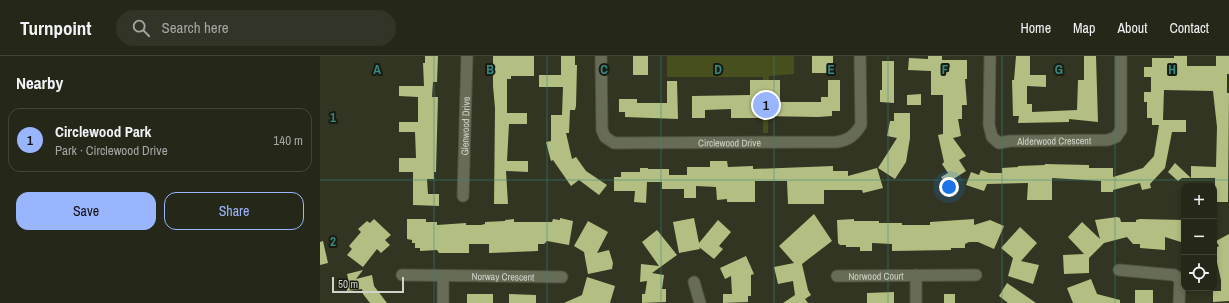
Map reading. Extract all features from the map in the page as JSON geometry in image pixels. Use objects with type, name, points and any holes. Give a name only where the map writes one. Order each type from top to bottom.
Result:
[{"type":"street","name":"Glenwood Drive","points":[[463,196],[467,56]]},
{"type":"street","name":"Circlewood Drive","points":[[601,56],[602,130],[606,138],[614,143],[830,142],[847,140],[861,125],[860,56]]},
{"type":"street","name":"Alderwood Crescent","points":[[990,56],[989,125],[992,137],[999,143],[1010,141],[1108,140],[1116,137],[1121,130],[1122,56]]},
{"type":"street","points":[[1119,270],[1174,275],[1180,279],[1179,303]]},
{"type":"street","name":"Norway Crescent","points":[[402,275],[562,277]]},
{"type":"street","name":"Norwood Court","points":[[916,275],[916,303]]},
{"type":"street","name":"Norwood Court","points":[[837,276],[976,275]]},
{"type":"street","points":[[443,276],[443,303]]},
{"type":"street","points":[[694,282],[700,303]]},
{"type":"green space","points":[[667,56],[794,56],[794,74],[769,76],[768,133],[763,133],[763,77],[667,77]]},
{"type":"building","points":[[425,56],[438,56],[437,82],[433,82],[432,97],[438,97],[436,172],[434,172],[434,179],[427,179],[428,194],[439,194],[439,206],[413,205],[413,172],[399,172],[399,158],[416,158],[415,132],[399,132],[399,122],[418,122],[418,97],[399,96],[399,86],[424,86],[423,63],[425,63]]},
{"type":"building","points":[[493,56],[534,56],[534,76],[511,76],[511,79],[507,79],[507,113],[527,113],[527,124],[509,124],[507,161],[528,161],[528,172],[506,171],[508,204],[494,204],[495,108]]},
{"type":"building","points":[[561,56],[575,56],[575,65],[577,65],[576,106],[575,110],[570,110],[569,133],[566,133],[572,159],[576,157],[586,171],[607,185],[599,195],[579,180],[571,186],[553,160],[551,161],[546,142],[551,141],[551,115],[562,115],[563,87],[539,87],[539,75],[561,75]]},
{"type":"building","points":[[633,56],[648,56],[648,75],[633,75]]},
{"type":"building","points":[[812,56],[833,56],[833,73],[812,73]]},
{"type":"building","points":[[928,56],[942,56],[942,60],[967,60],[967,79],[965,79],[967,105],[962,105],[962,119],[958,119],[961,136],[953,138],[966,156],[959,160],[966,171],[946,184],[941,177],[948,173],[942,164],[944,162],[938,135],[943,134],[943,95],[931,95],[931,71],[908,70],[909,58],[928,59]]},
{"type":"building","points":[[1016,56],[1030,56],[1030,75],[1046,75],[1046,87],[1027,86],[1027,104],[1032,104],[1032,112],[1077,110],[1078,80],[1084,80],[1084,56],[1096,56],[1098,122],[1069,119],[1069,122],[1018,123],[1019,116],[1013,116],[1012,80],[1014,80]]},
{"type":"building","points":[[1174,56],[1187,56],[1187,66],[1216,66],[1216,56],[1229,56],[1229,74],[1227,74],[1227,93],[1229,93],[1228,202],[1217,202],[1217,183],[1215,183],[1215,178],[1191,178],[1191,166],[1216,167],[1217,127],[1213,91],[1164,90],[1163,120],[1186,120],[1186,132],[1172,132],[1165,168],[1150,184],[1151,188],[1142,190],[1140,183],[1113,190],[1113,192],[1101,192],[1101,181],[1052,178],[1052,200],[1027,200],[1028,183],[987,184],[984,191],[966,185],[971,172],[979,175],[981,170],[989,173],[1002,173],[1002,168],[1018,166],[1045,164],[1089,165],[1089,168],[1113,168],[1113,177],[1143,168],[1154,156],[1159,125],[1152,125],[1152,118],[1147,118],[1147,102],[1144,102],[1144,92],[1151,92],[1151,77],[1144,77],[1144,67],[1152,67],[1152,58],[1174,58]]},
{"type":"building","points":[[882,61],[894,61],[894,103],[880,102],[880,90],[882,90]]},
{"type":"building","points":[[750,80],[780,80],[780,102],[821,102],[821,97],[828,97],[828,80],[840,80],[840,111],[832,111],[832,116],[818,117],[758,116],[758,118],[731,118],[731,109],[705,110],[705,118],[692,118],[692,96],[750,95]]},
{"type":"building","points":[[667,81],[677,81],[678,119],[625,117],[625,112],[619,112],[619,99],[637,99],[637,103],[667,103]]},
{"type":"building","points":[[921,94],[921,105],[907,105],[907,95]]},
{"type":"building","points":[[894,113],[910,113],[910,138],[906,162],[895,179],[878,168],[897,138],[887,136],[890,121],[894,121]]},
{"type":"building","points":[[710,161],[727,161],[728,167],[753,166],[753,169],[833,166],[833,171],[848,171],[848,176],[877,168],[883,188],[863,193],[862,190],[824,190],[824,204],[788,204],[787,181],[755,181],[755,202],[727,202],[727,199],[717,200],[716,187],[696,186],[696,198],[684,198],[684,189],[662,189],[662,182],[647,182],[646,203],[634,202],[635,191],[614,191],[614,177],[621,177],[621,172],[640,172],[640,168],[648,168],[669,169],[669,175],[687,175],[687,167],[710,167]]},
{"type":"building","points":[[1175,163],[1191,178],[1182,178],[1178,181],[1168,172]]},
{"type":"building","points":[[814,214],[832,241],[802,264],[808,290],[811,295],[805,299],[808,303],[783,303],[795,295],[793,281],[778,284],[774,267],[794,263],[779,246]]},
{"type":"building","points":[[1117,217],[1120,218],[1121,222],[1136,222],[1136,220],[1140,219],[1181,220],[1181,242],[1165,237],[1165,250],[1140,248],[1140,244],[1133,244],[1127,237],[1104,243],[1089,258],[1089,273],[1064,274],[1063,255],[1084,254],[1068,237],[1082,222],[1100,239],[1095,220]]},
{"type":"building","points":[[560,218],[573,221],[569,245],[547,241],[544,244],[538,244],[538,251],[489,253],[489,244],[469,244],[469,253],[439,253],[437,250],[420,251],[420,248],[415,248],[415,243],[412,243],[412,240],[407,239],[407,219],[426,219],[426,222],[437,222],[437,225],[466,223],[466,225],[481,225],[485,224],[485,222],[514,219],[514,222],[552,222],[553,219],[560,220]]},
{"type":"building","points":[[694,218],[699,243],[718,220],[731,232],[719,246],[723,249],[714,259],[699,247],[700,249],[679,253],[673,222]]},
{"type":"building","points":[[374,219],[391,235],[385,240],[390,245],[381,253],[377,249],[363,267],[347,255],[352,249],[349,246],[361,232],[358,229],[367,221],[370,223]]},
{"type":"building","points":[[854,219],[854,221],[902,223],[902,225],[930,225],[930,222],[974,219],[974,225],[990,220],[1004,226],[994,249],[978,242],[969,242],[965,244],[965,248],[951,248],[951,250],[892,251],[892,244],[872,243],[872,251],[860,251],[860,247],[846,247],[846,245],[840,245],[838,243],[837,220]]},
{"type":"building","points":[[588,221],[608,232],[597,253],[609,250],[613,263],[612,269],[588,274],[584,252],[574,246]]},
{"type":"building","points":[[1020,227],[1037,243],[1021,261],[1039,265],[1033,284],[1008,276],[1013,258],[1001,248]]},
{"type":"building","points":[[657,230],[677,255],[652,273],[664,275],[662,289],[666,289],[666,302],[642,303],[642,294],[645,294],[647,281],[640,282],[641,264],[659,266],[642,242]]},
{"type":"building","points":[[1229,234],[1229,301],[1213,302],[1213,291],[1221,291],[1221,280],[1217,262],[1217,247],[1219,246],[1217,240]]},
{"type":"building","points":[[323,241],[328,263],[320,265],[320,242]]},
{"type":"building","points":[[746,256],[754,274],[751,275],[751,296],[748,296],[748,302],[723,303],[723,294],[732,294],[731,276],[725,279],[720,268]]},
{"type":"building","points":[[363,270],[356,279],[372,275],[374,286],[387,303],[370,303],[363,294],[362,289],[347,291],[346,284],[349,283],[347,274]]},
{"type":"building","points":[[587,277],[615,286],[610,303],[564,303],[582,295]]},
{"type":"building","points":[[1091,279],[1097,294],[1120,300],[1120,303],[1073,303],[1067,288]]},
{"type":"building","points":[[1007,283],[1036,303],[1008,303],[999,296]]},
{"type":"building","points":[[1135,290],[1153,290],[1153,303],[1135,303]]},
{"type":"building","points":[[894,292],[894,303],[867,303],[867,293]]},
{"type":"building","points":[[467,294],[493,294],[493,303],[467,303]]},
{"type":"building","points":[[509,294],[536,295],[536,303],[509,303]]},
{"type":"building","points":[[944,294],[955,294],[955,303],[944,303]]},
{"type":"place","name":"Circlewood Park","points":[[766,105]]}]
